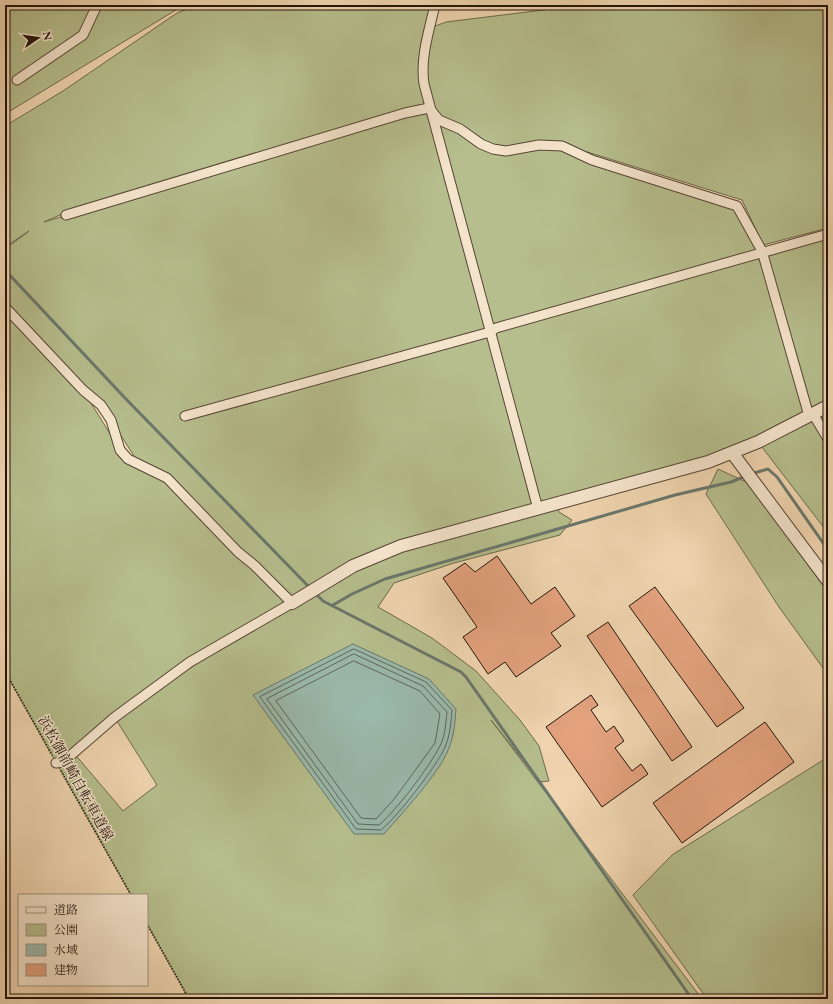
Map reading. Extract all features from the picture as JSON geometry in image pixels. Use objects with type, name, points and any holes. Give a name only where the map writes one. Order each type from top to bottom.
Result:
[{"type":"street","points":[[16,80],[84,35],[97,5]]},
{"type":"street","points":[[435,5],[422,72],[429,108],[538,509]]},
{"type":"street","points":[[66,215],[406,113],[429,108]]},
{"type":"street","points":[[429,108],[439,120],[460,129],[481,144],[493,149],[506,150],[539,145],[562,146],[592,160],[737,206],[762,251],[811,415],[828,439]]},
{"type":"street","points":[[185,416],[490,332],[496,328],[762,251],[828,234]]},
{"type":"street","points":[[5,307],[83,390],[101,405],[111,420],[120,450],[128,459],[167,478],[238,552],[254,565],[292,603]]},
{"type":"street","points":[[56,763],[63,762],[114,717],[190,662],[371,558],[401,546],[733,454],[828,406]]},
{"type":"street","points":[[733,454],[828,581]]},
{"type":"path","name":"浜松御前崎自転車道線","points":[[5,671],[130,894]]},
{"type":"path","points":[[148,926],[189,999]]},
{"type":"green space","points":[[5,5],[184,5],[5,114]]},
{"type":"green space","points":[[197,5],[435,5],[430,28],[446,22],[584,5],[828,5],[828,228],[763,245],[742,200],[555,142],[562,146],[737,206],[762,251],[828,232],[828,533],[758,442],[733,454],[557,504],[559,512],[572,520],[560,535],[454,563],[394,583],[378,607],[432,638],[476,671],[520,720],[539,746],[549,781],[540,782],[491,720],[702,999],[189,999],[148,926],[148,894],[130,894],[5,672],[5,249],[29,231],[5,247],[5,126],[63,91],[177,13]],"holes":[[[429,108],[453,123],[431,114],[412,113]],[[279,151],[44,222],[80,206]],[[86,395],[111,420],[136,459],[120,450]],[[284,608],[131,706],[222,643]],[[115,718],[157,785],[123,811],[73,752]]]},
{"type":"green space","points":[[718,469],[759,488],[828,585],[828,675],[779,607],[706,494]]},
{"type":"green space","points":[[828,757],[828,999],[707,999],[633,895],[672,855]]},
{"type":"water","points":[[353,644],[429,679],[456,709],[452,739],[444,758],[429,781],[384,834],[354,834],[253,695]]},
{"type":"building","points":[[497,556],[531,604],[555,587],[575,616],[551,633],[561,646],[516,677],[505,662],[488,674],[463,637],[477,627],[443,578],[465,563],[475,572]]},
{"type":"building","points":[[655,587],[744,708],[717,727],[629,606]]},
{"type":"building","points":[[608,622],[692,747],[672,761],[587,636]]},
{"type":"building","points":[[591,695],[598,705],[591,710],[606,732],[614,726],[624,741],[615,748],[632,771],[641,764],[648,774],[602,807],[546,727]]},
{"type":"building","points":[[765,722],[794,762],[682,843],[653,803]]},
{"type":"waterway","points":[[5,270],[125,398],[311,589]]},
{"type":"waterway","points":[[751,474],[768,469],[777,477],[828,550]]},
{"type":"waterway","points":[[333,605],[352,594],[385,579],[675,495],[731,482],[746,476]]},
{"type":"waterway","points":[[315,593],[323,601],[461,672],[466,677],[692,999]]}]
